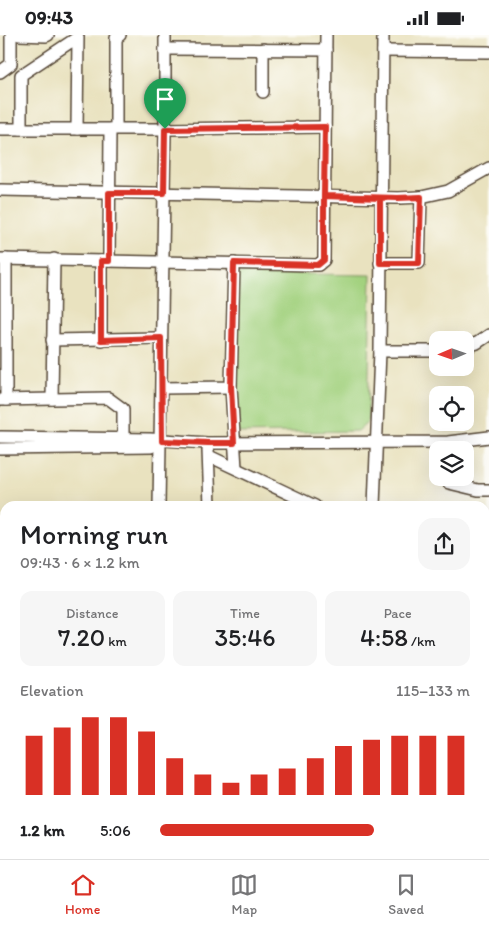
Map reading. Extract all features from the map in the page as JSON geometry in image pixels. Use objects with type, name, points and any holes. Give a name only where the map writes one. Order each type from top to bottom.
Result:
[{"type":"street","points":[[0,71],[11,64],[11,35]]},
{"type":"street","points":[[19,35],[48,35]]},
{"type":"street","points":[[101,340],[113,129],[116,38],[120,35]]},
{"type":"street","points":[[160,501],[165,35]]},
{"type":"street","points":[[123,438],[124,409],[108,397],[3,400],[3,259],[318,265],[324,260],[326,35]]},
{"type":"street","points":[[374,501],[380,351],[383,35]]},
{"type":"street","points":[[21,129],[21,75],[78,37],[77,129]]},
{"type":"street","points":[[165,49],[326,50]]},
{"type":"street","points":[[263,49],[263,92]]},
{"type":"street","points":[[383,51],[489,52]]},
{"type":"street","points":[[0,129],[325,127]]},
{"type":"street","points":[[0,190],[380,198],[421,197],[448,191],[489,168]]},
{"type":"street","points":[[380,263],[419,263],[421,197]]},
{"type":"street","points":[[52,399],[54,259]]},
{"type":"street","points":[[234,263],[231,387],[236,468]]},
{"type":"street","points":[[474,344],[489,335]]},
{"type":"street","points":[[52,341],[161,338]]},
{"type":"street","points":[[380,351],[429,351]]},
{"type":"street","points":[[162,388],[231,387]]},
{"type":"street","points":[[0,437],[123,438],[208,443],[376,443],[429,445]]},
{"type":"street","points":[[471,441],[489,437]]},
{"type":"street","points":[[0,449],[151,447],[162,441]]},
{"type":"street","points":[[0,444],[39,443],[43,444],[45,448]]},
{"type":"street","points":[[208,443],[210,501]]},
{"type":"street","points":[[209,455],[305,501]]},
{"type":"street","points":[[461,486],[478,490],[489,490]]},
{"type":"green space","points":[[237,273],[371,275],[368,422],[358,431],[236,433]]},
{"type":"route","points":[[165,129],[164,193],[109,193],[109,261],[101,261],[101,340],[161,338],[162,441],[234,443],[231,387],[234,263],[318,265],[324,260],[324,196],[380,198],[380,263],[419,263],[421,197],[324,196],[325,127],[165,129]]}]
